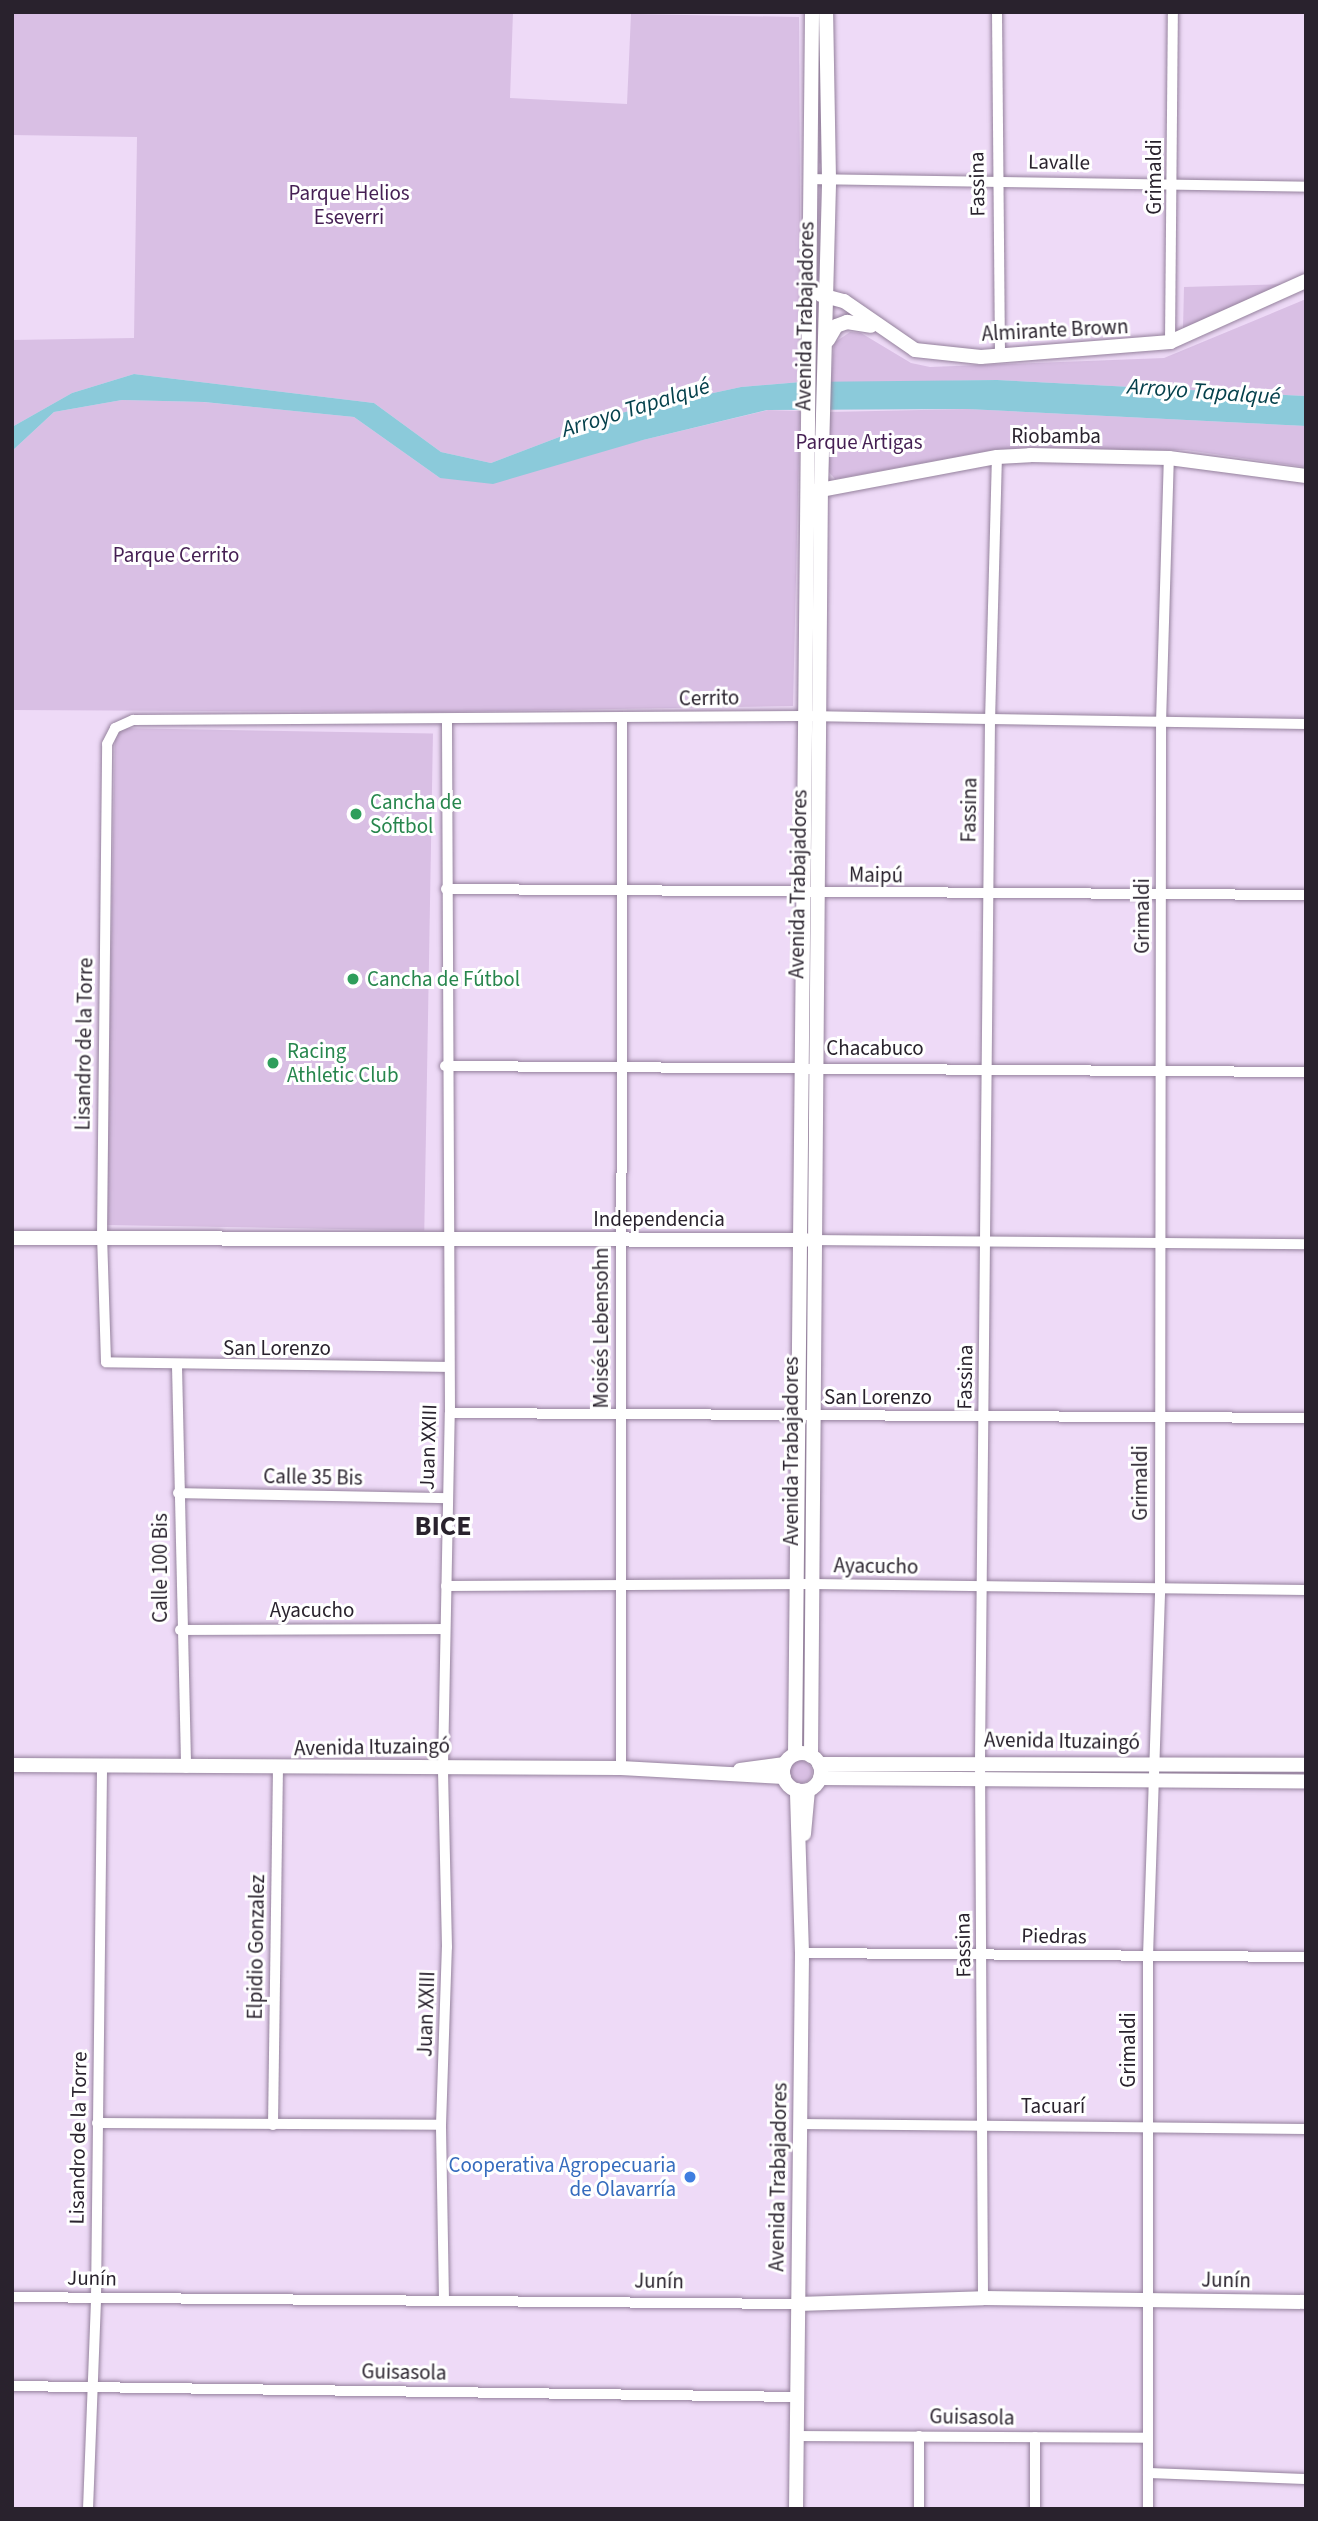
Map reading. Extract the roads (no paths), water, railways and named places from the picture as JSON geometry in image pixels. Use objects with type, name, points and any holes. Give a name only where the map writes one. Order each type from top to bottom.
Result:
[{"type":"main road","name":"Avenida Trabajadores","points":[[806,1240],[817,1067],[821,716],[809,347],[813,12]]},
{"type":"main road","name":"Avenida Trabajadores","points":[[814,455],[827,346],[829,179],[826,12]]},
{"type":"main road","name":"Almirante Brown","points":[[810,293],[844,301],[876,327],[927,354],[1000,355],[1170,342],[1306,281]]},
{"type":"main road","points":[[827,346],[836,326],[847,322],[876,327]]},
{"type":"main road","name":"Riobamba","points":[[815,491],[997,457],[1169,458],[1306,477]]},
{"type":"main road","name":"Avenida Trabajadores","points":[[815,491],[804,716],[802,1067],[806,1240],[805,1584],[816,1766]]},
{"type":"main road","name":"Independencia","points":[[12,1238],[102,1236],[806,1240]]},
{"type":"main road","name":"Avenida Trabajadores","points":[[788,1765],[805,1584]]},
{"type":"main road","name":"Avenida Ituzaingó","points":[[12,1765],[278,1769],[443,1766],[732,1772],[788,1765],[980,1768],[1154,1763],[1306,1765]]},
{"type":"main road","points":[[788,1765],[803,1790]]},
{"type":"main road","points":[[803,1790],[816,1766]]},
{"type":"main road","name":"Avenida Ituzaingó","points":[[980,1768],[1154,1780],[1306,1781]]},
{"type":"main road","name":"Avenida Trabajadores","points":[[796,2509],[803,1790]]},
{"type":"main road","name":"Junín","points":[[797,2304],[983,2298],[1306,2302]]},
{"type":"street","name":"Fassina","points":[[997,12],[995,180],[1000,355]]},
{"type":"street","name":"Grimaldi","points":[[1170,342],[1174,184],[1173,12]]},
{"type":"street","name":"Lavalle","points":[[811,179],[1306,187]]},
{"type":"street","name":"Fassina","points":[[983,2298],[985,2125],[980,1768],[985,1587],[990,722],[997,457]]},
{"type":"street","name":"Grimaldi","points":[[1148,2509],[1148,1956],[1160,1590],[1158,1415],[1163,1071],[1161,723],[1169,458]]},
{"type":"street","name":"Cerrito","points":[[115,728],[133,720],[447,722],[804,716],[990,722],[1306,724]]},
{"type":"street","name":"Moisés Lebensohn","points":[[621,1768],[624,1584],[620,1240],[622,719]]},
{"type":"street","name":"Juan XXIII","points":[[444,2300],[441,2125],[447,1947],[443,1766],[446,1498],[450,1413],[445,1066],[447,722]]},
{"type":"street","name":"Lisandro de la Torre","points":[[106,1362],[102,1236],[107,744],[115,728]]},
{"type":"street","name":"Maipú","points":[[446,889],[988,896],[1306,895]]},
{"type":"street","name":"Chacabuco","points":[[445,1066],[988,1067],[1306,1072]]},
{"type":"street","name":"Independencia","points":[[806,1240],[1306,1244]]},
{"type":"street","name":"San Lorenzo","points":[[106,1362],[177,1366],[449,1367]]},
{"type":"street","name":"Calle 100 Bis","points":[[177,1366],[180,1630],[186,1768]]},
{"type":"street","name":"San Lorenzo","points":[[450,1413],[984,1417],[1158,1415],[1306,1418]]},
{"type":"street","name":"Calle 35 Bis","points":[[178,1493],[446,1498]]},
{"type":"street","name":"Ayacucho","points":[[446,1587],[805,1584],[1306,1590]]},
{"type":"street","name":"Ayacucho","points":[[180,1630],[445,1629]]},
{"type":"street","name":"Lisandro de la Torre","points":[[88,2509],[90,2387],[96,2299],[102,1768]]},
{"type":"street","name":"Elpidio Gonzalez","points":[[273,2125],[278,1769]]},
{"type":"street","name":"Piedras","points":[[802,1953],[1306,1957]]},
{"type":"street","points":[[97,2123],[441,2125]]},
{"type":"street","name":"Tacuarí","points":[[799,2124],[1306,2129]]},
{"type":"street","name":"Junín","points":[[12,2297],[797,2304]]},
{"type":"street","name":"Guisasola","points":[[12,2386],[795,2397]]},
{"type":"street","name":"Guisasola","points":[[796,2436],[1148,2438]]},
{"type":"street","points":[[919,2436],[919,2509]]},
{"type":"street","points":[[1035,2437],[1035,2509]]},
{"type":"street","points":[[1148,2473],[1306,2479]]},
{"type":"water","name":"Arroyo Tapalqué","points":[[134,374],[374,403],[441,452],[491,463],[625,412],[741,387],[801,382],[997,380],[1306,396],[1306,426],[967,409],[767,410],[643,440],[493,484],[440,478],[354,417],[204,402],[122,400],[54,412],[12,451],[12,427],[72,393]]},
{"type":"place","name":"Cancha de Sóftbol","points":[[356,814]]},
{"type":"place","name":"Cancha de Fútbol","points":[[353,979]]},
{"type":"place","name":"Racing Athletic Club","points":[[273,1063]]},
{"type":"place","name":"Cooperativa Agropecuaria de Olavarría","points":[[690,2177]]},
{"type":"district","name":"BICE","points":[[443,1526]]},
{"type":"park label","name":"Parque Helios Eseverri","points":[[349,205]]},
{"type":"park label","name":"Parque Artigas","points":[[859,442]]},
{"type":"park label","name":"Parque Cerrito","points":[[176,555]]}]
